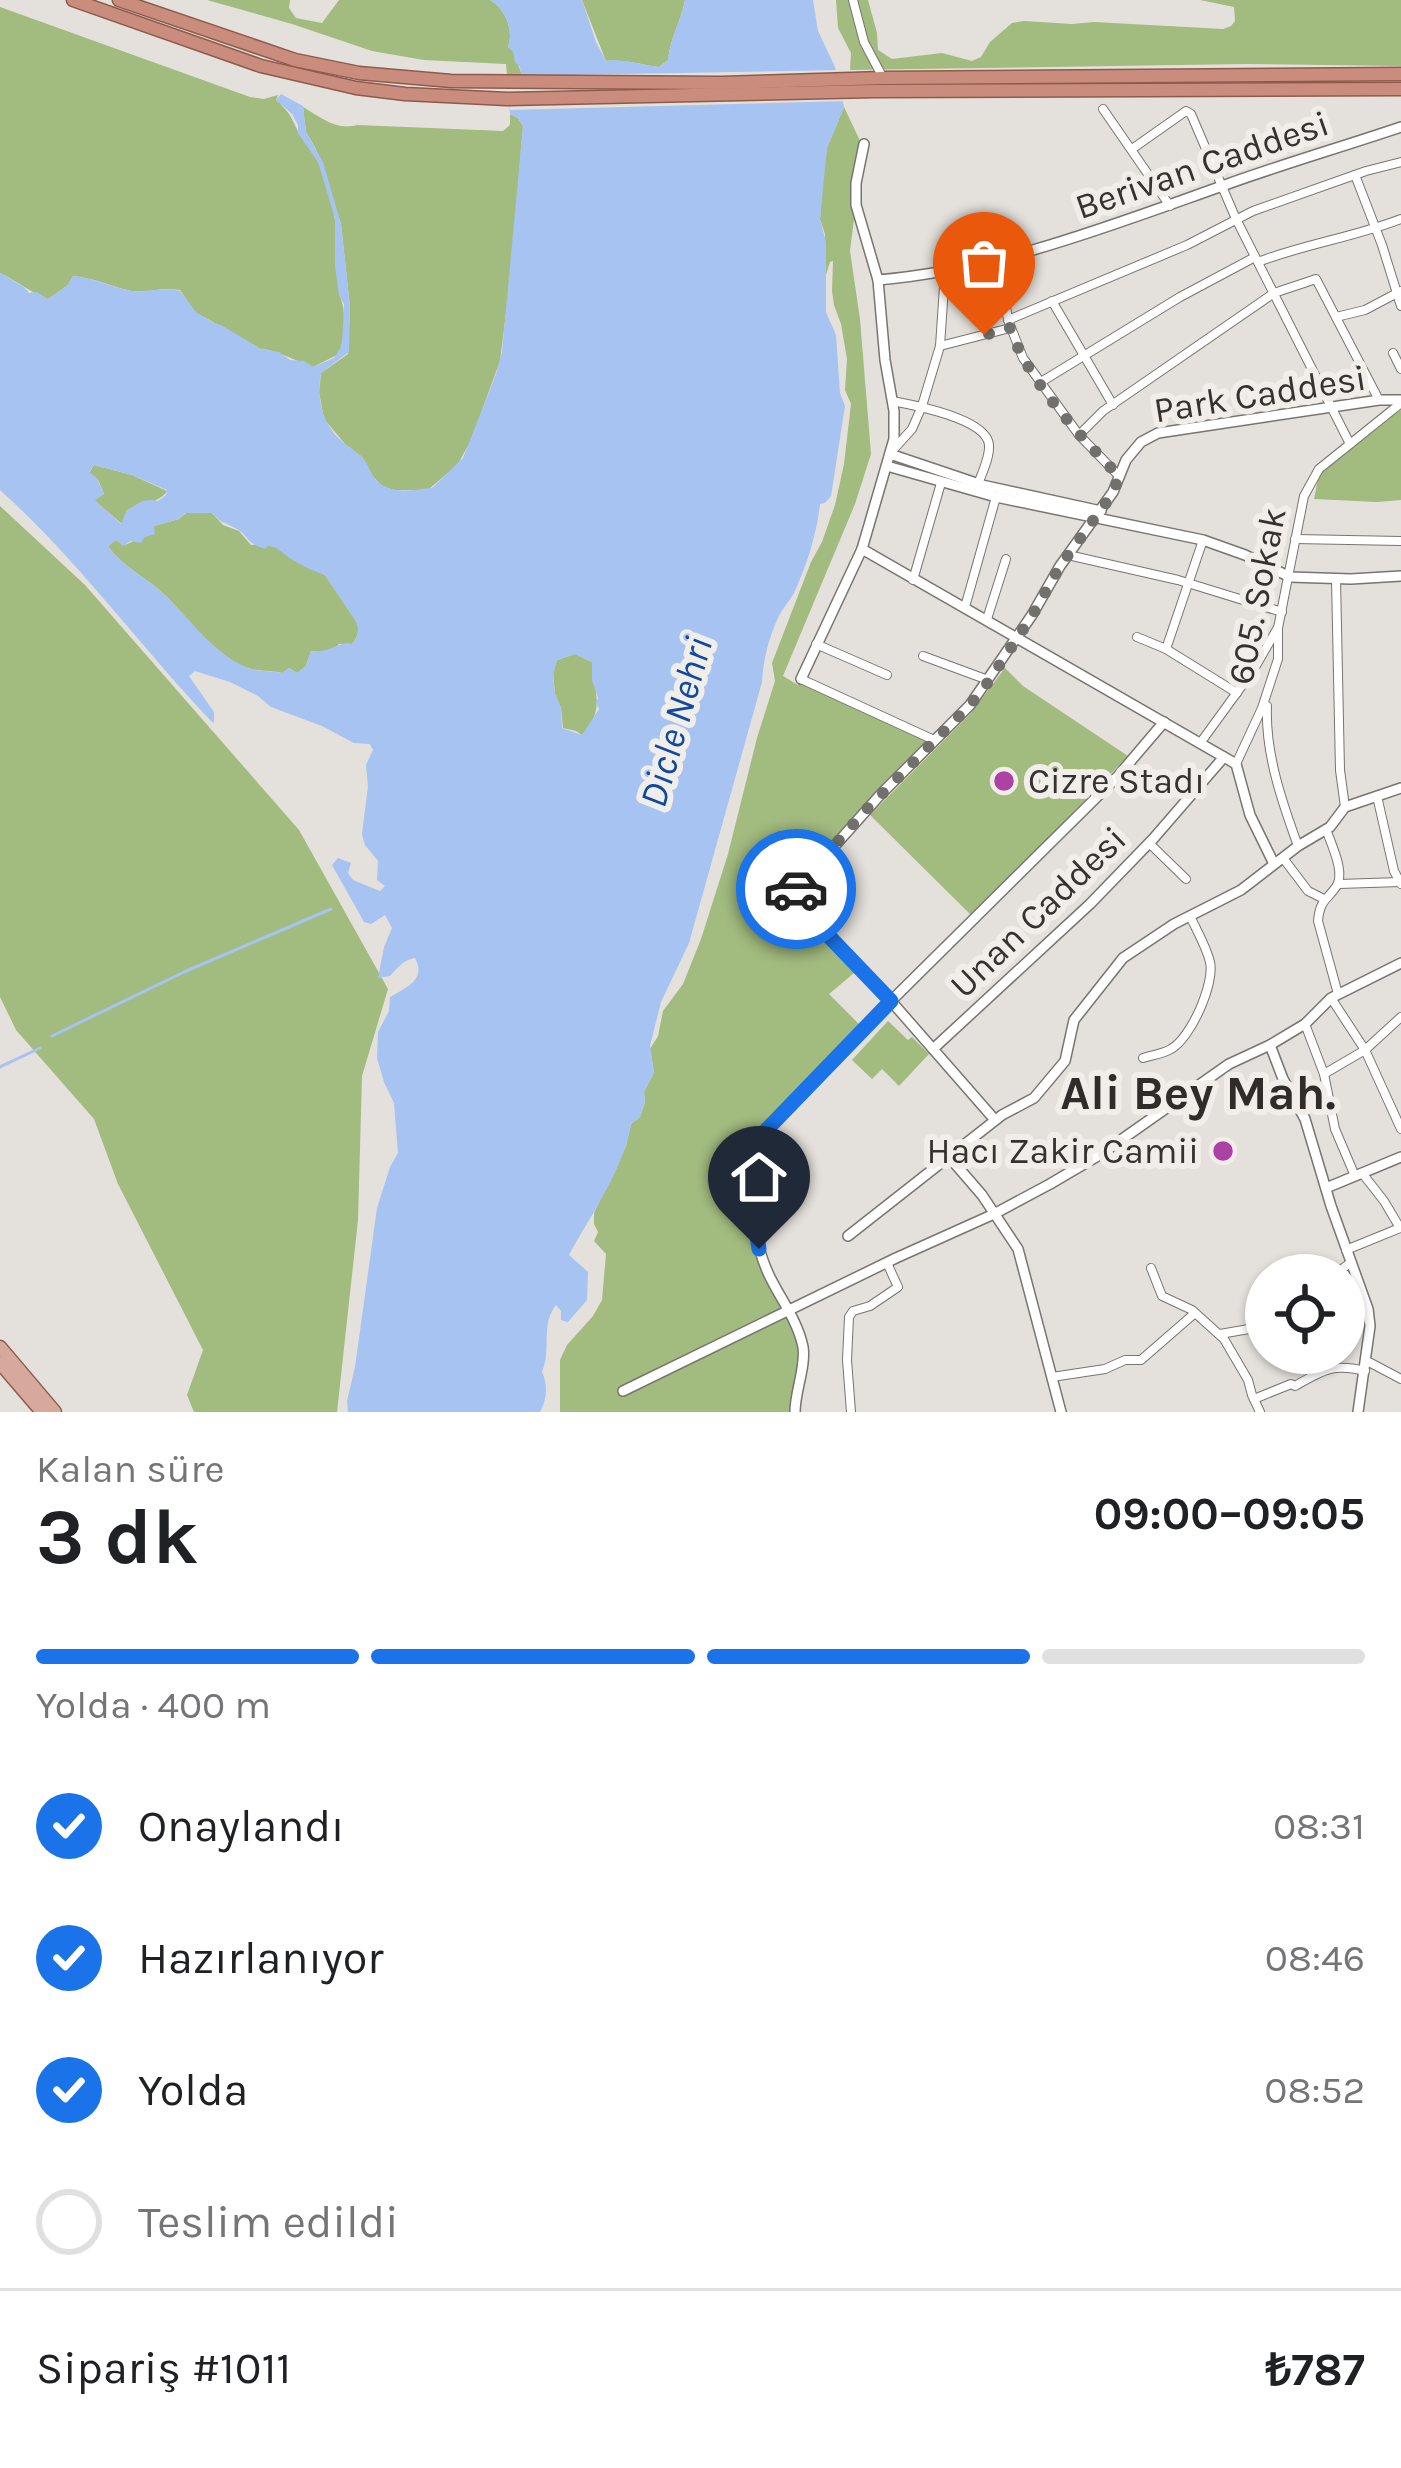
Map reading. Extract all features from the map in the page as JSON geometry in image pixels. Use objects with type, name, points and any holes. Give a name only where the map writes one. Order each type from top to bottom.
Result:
[{"type":"highway","points":[[74,0],[261,66],[405,94],[507,99],[876,82],[1401,89]]},
{"type":"highway","points":[[119,0],[273,54],[403,78],[722,83],[1401,74]]},
{"type":"main road","points":[[0,1347],[55,1412]]},
{"type":"main road","points":[[0,1364],[32,1408]]},
{"type":"street","points":[[853,0],[876,82]]},
{"type":"street","points":[[1103,109],[1170,206]]},
{"type":"street","points":[[1132,149],[1186,111],[1191,114],[1236,219],[1350,444]]},
{"type":"street","name":"Berivan Caddesi","points":[[878,280],[999,260],[1401,128]]},
{"type":"street","points":[[864,144],[856,206],[878,280],[894,439],[862,549],[801,680],[934,740]]},
{"type":"street","points":[[940,346],[1009,324],[1252,211],[1401,162]]},
{"type":"street","points":[[1355,175],[1401,306]]},
{"type":"street","points":[[1041,382],[1180,297],[1256,259],[1401,219]]},
{"type":"street","points":[[999,260],[1009,324],[1023,358],[1079,435],[1119,476]]},
{"type":"street","points":[[889,460],[912,429],[940,346],[945,272]]},
{"type":"street","points":[[1079,435],[1113,404],[1274,293],[1316,279],[1379,400]]},
{"type":"street","points":[[1336,317],[1365,310],[1398,292]]},
{"type":"street","points":[[1052,301],[1113,404]]},
{"type":"street","points":[[1393,353],[1401,369]]},
{"type":"street","name":"Park Caddesi","points":[[995,1120],[799,905],[795,892],[801,881],[989,681],[1113,493],[1133,451],[1150,435],[1379,400],[1401,401]]},
{"type":"street","points":[[892,401],[922,406],[978,428],[990,443],[978,484]]},
{"type":"street","name":"605. Sokak","points":[[1236,764],[1278,659],[1278,628],[1304,496],[1312,479],[1401,401]]},
{"type":"street","points":[[889,460],[941,483],[1099,515]]},
{"type":"street","points":[[889,460],[1203,540],[1290,577],[1401,576],[1401,587]]},
{"type":"street","points":[[912,580],[941,483]]},
{"type":"street","points":[[965,607],[996,497]]},
{"type":"street","points":[[1295,539],[1401,541]]},
{"type":"street","points":[[1166,649],[1203,540]]},
{"type":"street","points":[[862,549],[1236,764],[1250,815],[1279,861],[1313,895],[1324,899]]},
{"type":"street","points":[[1068,555],[1282,611]]},
{"type":"street","points":[[987,619],[1006,559]]},
{"type":"street","points":[[1336,579],[1340,770],[1346,807]]},
{"type":"street","points":[[1201,742],[1278,628]]},
{"type":"street","points":[[1137,637],[1166,649],[1237,693]]},
{"type":"street","points":[[816,644],[887,675]]},
{"type":"street","points":[[923,656],[989,681]]},
{"type":"street","points":[[1267,692],[1266,724],[1276,778],[1298,846]]},
{"type":"street","points":[[795,1412],[803,1356],[800,1336],[759,1249],[747,1150],[1118,776],[1164,722]]},
{"type":"street","name":"Unan Caddesi","points":[[933,1049],[1090,904],[1224,758]]},
{"type":"street","points":[[848,1235],[1048,1084],[1065,1061],[1074,1019],[1123,958],[1146,939],[1241,890],[1326,829],[1346,807],[1401,788]]},
{"type":"street","points":[[1339,884],[1401,883],[1377,796]]},
{"type":"street","points":[[1326,829],[1340,874],[1339,884],[1319,908],[1318,921],[1334,996],[1401,1129]]},
{"type":"street","points":[[1149,843],[1186,879]]},
{"type":"street","points":[[1143,1058],[1179,1043],[1204,1000],[1211,977],[1209,959],[1190,916]]},
{"type":"street","points":[[623,1391],[994,1214],[1101,1154],[1229,1064],[1305,1024],[1334,996],[1401,963]]},
{"type":"street","points":[[1324,1074],[1365,1050],[1401,1017]]},
{"type":"street","points":[[1305,1024],[1324,1074],[1335,1129],[1358,1175],[1384,1201],[1400,1227],[1346,1250]]},
{"type":"street","points":[[1270,1045],[1305,1120],[1347,1254]]},
{"type":"street","points":[[1388,1103],[1401,1094]]},
{"type":"street","points":[[950,1158],[971,1180],[1018,1249],[1061,1412]]},
{"type":"street","points":[[1326,1188],[1400,1160]]},
{"type":"street","points":[[851,1412],[849,1317],[898,1287],[887,1263]]},
{"type":"street","points":[[1150,1268],[1162,1296],[1195,1312],[1224,1339],[1261,1412]]},
{"type":"street","points":[[1358,1412],[1370,1326],[1365,1301]]},
{"type":"street","points":[[1052,1377],[1141,1360],[1195,1312]]},
{"type":"street","points":[[1218,1334],[1245,1330]]},
{"type":"street","points":[[1366,1366],[1401,1379]]},
{"type":"street","points":[[1254,1400],[1315,1374]]},
{"type":"green space","points":[[207,0],[290,0],[296,18],[322,23],[339,0],[490,0],[507,21],[508,47],[522,75],[507,76],[506,64],[424,60],[372,51]]},
{"type":"green space","points":[[582,0],[685,0],[668,60],[659,67],[606,61]]},
{"type":"green space","points":[[836,0],[868,0],[878,50],[892,59],[942,53],[972,61],[1012,23],[1024,21],[1223,29],[1235,21],[1234,7],[1200,0],[1401,0],[1401,66],[850,70],[851,53],[838,28]]},
{"type":"green space","points":[[0,7],[250,97],[278,95],[276,100],[318,162],[330,193],[344,316],[339,354],[313,367],[261,349],[195,312],[180,290],[131,291],[73,276],[48,299],[0,273]]},
{"type":"green space","points":[[303,107],[342,126],[503,131],[510,125],[510,114],[523,126],[500,361],[458,464],[428,490],[382,486],[362,457],[324,419],[321,373],[348,354],[350,307],[341,224],[306,132]]},
{"type":"green space","points":[[844,107],[863,147],[850,251],[871,454],[783,676],[798,685],[801,679],[934,740],[809,871],[796,900],[860,968],[829,994],[864,1029],[747,1150],[759,1249],[802,1346],[795,1412],[560,1412],[560,1360],[602,1300],[606,1254],[594,1241],[598,1232],[594,1213],[626,1146],[631,1124],[640,1117],[644,1092],[654,1072],[650,1049],[663,1011],[683,984],[701,939],[775,681],[772,663],[822,542],[844,464],[851,404],[845,390],[847,359],[832,291],[833,261],[825,278],[825,234],[820,219],[827,148]]},
{"type":"green space","points":[[1401,410],[1401,500],[1314,499],[1322,472]]},
{"type":"green space","points":[[94,465],[167,491],[155,501],[127,510],[122,524],[94,500],[104,494],[89,473]]},
{"type":"green space","points":[[0,506],[85,585],[299,830],[388,989],[362,1076],[358,1220],[337,1412],[194,1412],[187,1395],[203,1350],[118,1184],[94,1119],[16,1030],[0,997]]},
{"type":"green space","points":[[186,513],[212,513],[251,545],[279,547],[325,575],[357,624],[352,644],[311,651],[306,666],[297,673],[289,668],[283,673],[250,669],[222,653],[108,546],[116,540],[125,545]]},
{"type":"green space","points":[[575,654],[592,662],[597,700],[582,735],[563,728],[553,672],[557,660]]},
{"type":"green space","name":"Cizre Stadı","points":[[1005,668],[1023,686],[1128,756],[972,916],[870,815],[970,714]]},
{"type":"green space","points":[[888,1021],[929,1054],[899,1086],[882,1069],[872,1079],[852,1060]]},
{"type":"water","name":"Dicle Nehri","points":[[490,0],[582,0],[606,61],[659,67],[668,60],[685,0],[813,0],[818,31],[835,67],[844,107],[827,148],[820,219],[826,242],[826,312],[836,335],[845,406],[831,496],[820,504],[803,571],[772,633],[689,943],[661,1002],[650,1046],[654,1072],[644,1092],[645,1102],[640,1117],[631,1124],[614,1175],[569,1255],[588,1272],[587,1300],[568,1322],[561,1320],[556,1305],[548,1321],[542,1372],[546,1392],[540,1412],[348,1412],[377,1208],[398,1153],[394,1103],[377,1058],[378,1032],[390,997],[413,982],[418,972],[415,958],[390,976],[378,978],[392,928],[385,915],[371,924],[364,922],[332,865],[338,858],[351,863],[348,873],[353,880],[380,891],[385,886],[377,880],[378,861],[362,834],[366,765],[373,750],[370,744],[354,743],[271,707],[230,682],[195,671],[189,676],[214,712],[214,723],[211,721],[56,545],[0,490],[0,273],[29,293],[48,299],[73,276],[131,291],[180,291],[196,312],[261,349],[313,367],[334,358],[342,345],[344,304],[335,267],[335,218],[318,162],[298,133],[292,114],[276,100],[281,94],[303,106],[306,132],[323,162],[341,224],[350,307],[349,352],[321,373],[323,412],[331,429],[361,456],[379,483],[402,490],[432,488],[463,458],[502,352],[523,126],[510,114],[507,76],[521,75],[520,67],[508,47],[507,21]],"holes":[[[94,465],[132,475],[167,490],[166,495],[127,510],[121,524],[95,500],[104,494],[89,472]],[[185,513],[212,513],[254,544],[275,548],[325,575],[356,621],[352,644],[311,651],[306,666],[297,673],[289,668],[282,673],[254,670],[233,660],[108,546],[116,540],[123,546],[131,541],[141,543],[155,534],[154,526]],[[575,654],[592,662],[599,709],[582,735],[562,728],[553,675],[557,660]]]},
{"type":"pier","points":[[842,70],[849,101],[510,110],[507,76]]},
{"type":"waterway","points":[[52,1036],[331,909]]},
{"type":"waterway","points":[[0,1067],[40,1048]]},
{"type":"way so far","points":[[796,889],[989,681],[1060,566],[1113,493],[1119,476],[1079,435],[1023,358],[1010,328],[984,335]]},
{"type":"place","name":"Cizre Stadı","points":[[1004,781]]},
{"type":"place","name":"Hacı Zakir Camii","points":[[1223,1151]]},
{"type":"district","name":"Ali Bey Mah.","points":[[1198,1093]]},
{"type":"route","points":[[759,1249],[747,1150],[891,1001],[799,905],[796,889]]}]
